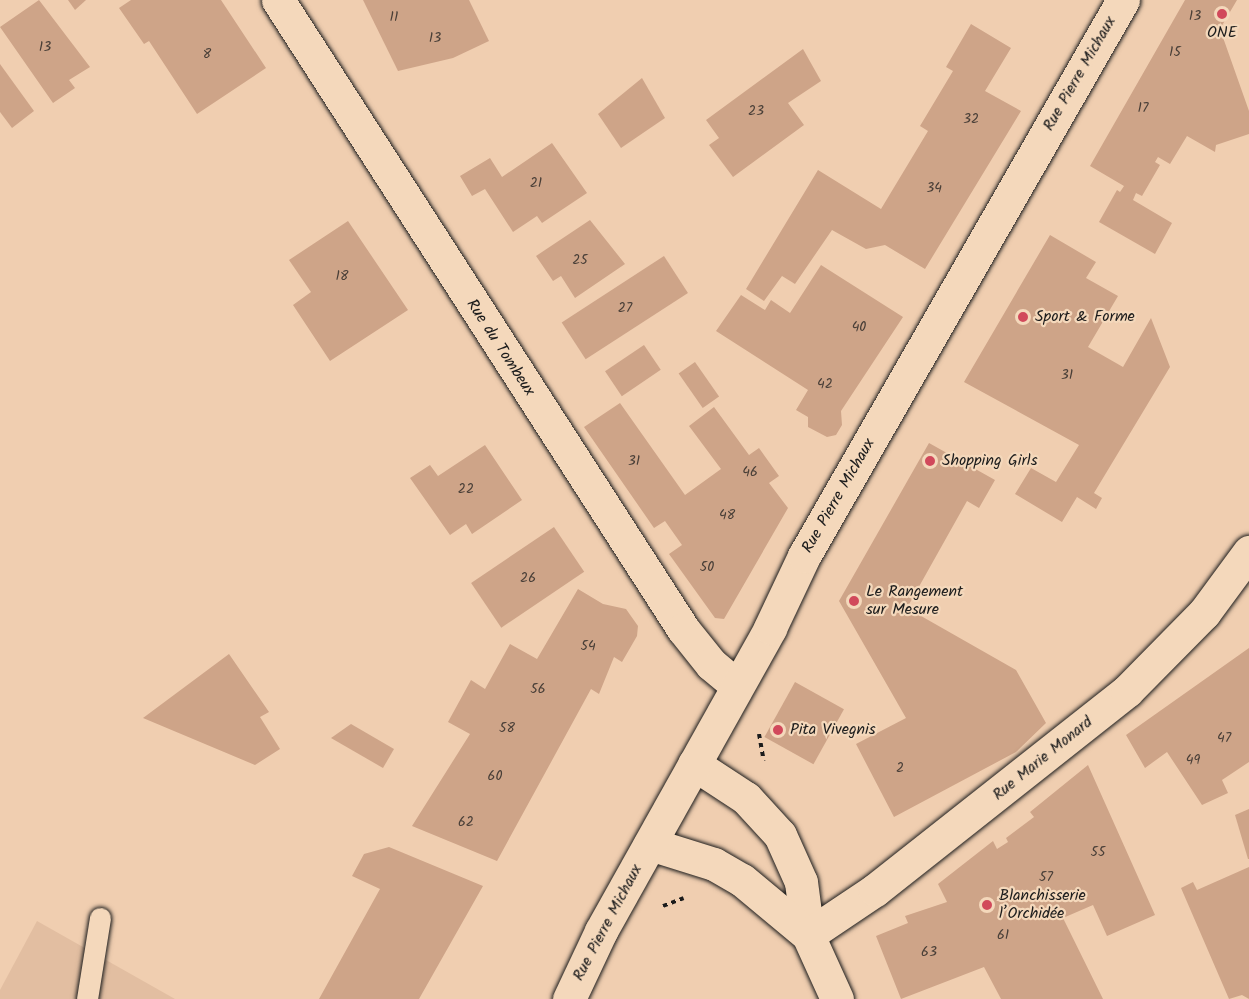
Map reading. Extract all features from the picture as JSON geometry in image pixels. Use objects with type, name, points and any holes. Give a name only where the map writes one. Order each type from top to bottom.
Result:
[{"type":"street","name":"Rue du Tombeux","points":[[278,0],[683,629],[711,664],[736,685]]},
{"type":"street","name":"Rue Pierre Michaux","points":[[569,999],[601,930],[736,685],[770,628],[804,556],[1123,0]]},
{"type":"street","name":"Rue Marie Monard","points":[[808,935],[875,890],[1127,691],[1204,613],[1249,552]]},
{"type":"street","points":[[694,764],[746,798],[780,835],[801,882],[808,935],[837,999]]},
{"type":"street","points":[[650,844],[714,864],[742,880],[808,935]]},
{"type":"lane","points":[[87,999],[100,918]]},
{"type":"path","points":[[657,911],[665,904],[694,898]]},
{"type":"shaded area","points":[[37,921],[175,999],[0,999],[0,990]]},
{"type":"building","points":[[39,0],[90,67],[69,80],[75,88],[53,103],[0,27]]},
{"type":"building","points":[[68,0],[86,0],[75,10]]},
{"type":"building","points":[[131,0],[221,0],[266,68],[197,114],[149,41],[144,44],[119,8]]},
{"type":"building","points":[[363,0],[469,0],[489,41],[453,58],[398,71]]},
{"type":"building","points":[[1185,0],[1237,0],[1220,29],[1249,111],[1249,134],[1216,145],[1215,152],[1187,136],[1170,164],[1158,157],[1155,162],[1160,165],[1142,196],[1136,193],[1133,200],[1172,223],[1155,254],[1099,222],[1117,190],[1120,192],[1124,186],[1090,166]]},
{"type":"building","points":[[971,24],[1011,48],[985,91],[1021,111],[925,269],[885,245],[866,249],[832,230],[795,284],[782,276],[764,301],[746,289],[818,170],[881,209],[928,131],[920,126],[953,71],[946,67]]},
{"type":"building","points":[[803,49],[821,81],[788,103],[804,125],[733,177],[709,145],[719,138],[706,120]]},
{"type":"building","points":[[0,64],[34,111],[12,128],[0,112]]},
{"type":"building","points":[[642,78],[665,118],[621,148],[598,114]]},
{"type":"building","points":[[552,143],[587,193],[542,223],[537,216],[513,232],[485,189],[472,196],[460,176],[490,158],[502,177]]},
{"type":"building","points":[[590,220],[625,264],[575,298],[561,276],[553,281],[536,256]]},
{"type":"building","points":[[348,221],[408,310],[330,361],[293,305],[311,292],[289,260]]},
{"type":"building","points":[[1050,235],[1096,262],[1086,278],[1118,296],[1088,347],[1123,367],[1151,318],[1170,367],[1094,493],[1102,498],[1096,509],[1077,497],[1062,522],[1015,494],[1031,468],[1056,482],[1079,445],[964,382]]},
{"type":"building","points":[[664,256],[688,293],[586,359],[562,322]]},
{"type":"building","points":[[821,265],[903,317],[841,411],[842,425],[836,435],[827,437],[808,427],[808,417],[796,410],[808,390],[716,331],[741,295],[765,310],[771,300],[790,313]]},
{"type":"building","points":[[644,345],[661,370],[622,396],[605,371]]},
{"type":"building","points":[[695,362],[719,396],[703,408],[679,373]]},
{"type":"building","points":[[620,403],[685,495],[721,469],[689,426],[714,407],[749,455],[759,448],[779,476],[769,483],[788,508],[724,619],[715,618],[669,554],[682,545],[665,521],[654,528],[584,427]]},
{"type":"building","points":[[929,443],[995,480],[979,508],[967,501],[907,608],[1016,670],[1046,723],[1016,752],[894,817],[856,744],[906,718],[839,601]]},
{"type":"building","points":[[485,445],[522,500],[472,534],[466,524],[450,535],[410,478],[430,465],[438,476]]},
{"type":"building","points":[[554,527],[584,572],[501,628],[471,583]]},
{"type":"building","points":[[578,589],[603,604],[626,609],[638,626],[637,636],[622,662],[614,657],[599,694],[591,689],[497,861],[412,826],[470,734],[448,722],[471,680],[485,689],[510,644],[537,659]]},
{"type":"building","points":[[1249,648],[1249,762],[1222,780],[1228,793],[1202,805],[1167,752],[1145,768],[1126,735]]},
{"type":"building","points":[[229,654],[269,712],[260,717],[280,749],[255,765],[143,718]]},
{"type":"building","points":[[795,682],[844,709],[813,764],[764,737]]},
{"type":"building","points":[[351,724],[394,749],[383,768],[331,738]]},
{"type":"building","points":[[1088,765],[1155,915],[1107,936],[1093,905],[1063,918],[1103,999],[1001,999],[984,967],[901,999],[876,936],[908,923],[905,916],[947,902],[938,884],[993,841],[997,849],[1008,842],[1006,838],[1034,817],[1030,812]]},
{"type":"building","points":[[1249,809],[1249,859],[1248,859],[1235,815]]},
{"type":"building","points":[[389,847],[483,886],[419,999],[319,999],[380,889],[352,876],[364,854]]},
{"type":"building","points":[[1249,867],[1249,999],[1242,995],[1229,999],[1181,888],[1193,882],[1197,890]]},
{"type":"place","name":"ONE","points":[[1222,14]]},
{"type":"place","name":"Sport & Forme","points":[[1023,317]]},
{"type":"place","name":"Shopping Girls","points":[[930,461]]},
{"type":"place","name":"Le Rangement sur Mesure","points":[[854,601]]},
{"type":"place","name":"Pita Vivegnis","points":[[778,730]]},
{"type":"place","name":"Blanchisserie l’Orchidée","points":[[987,905]]}]
